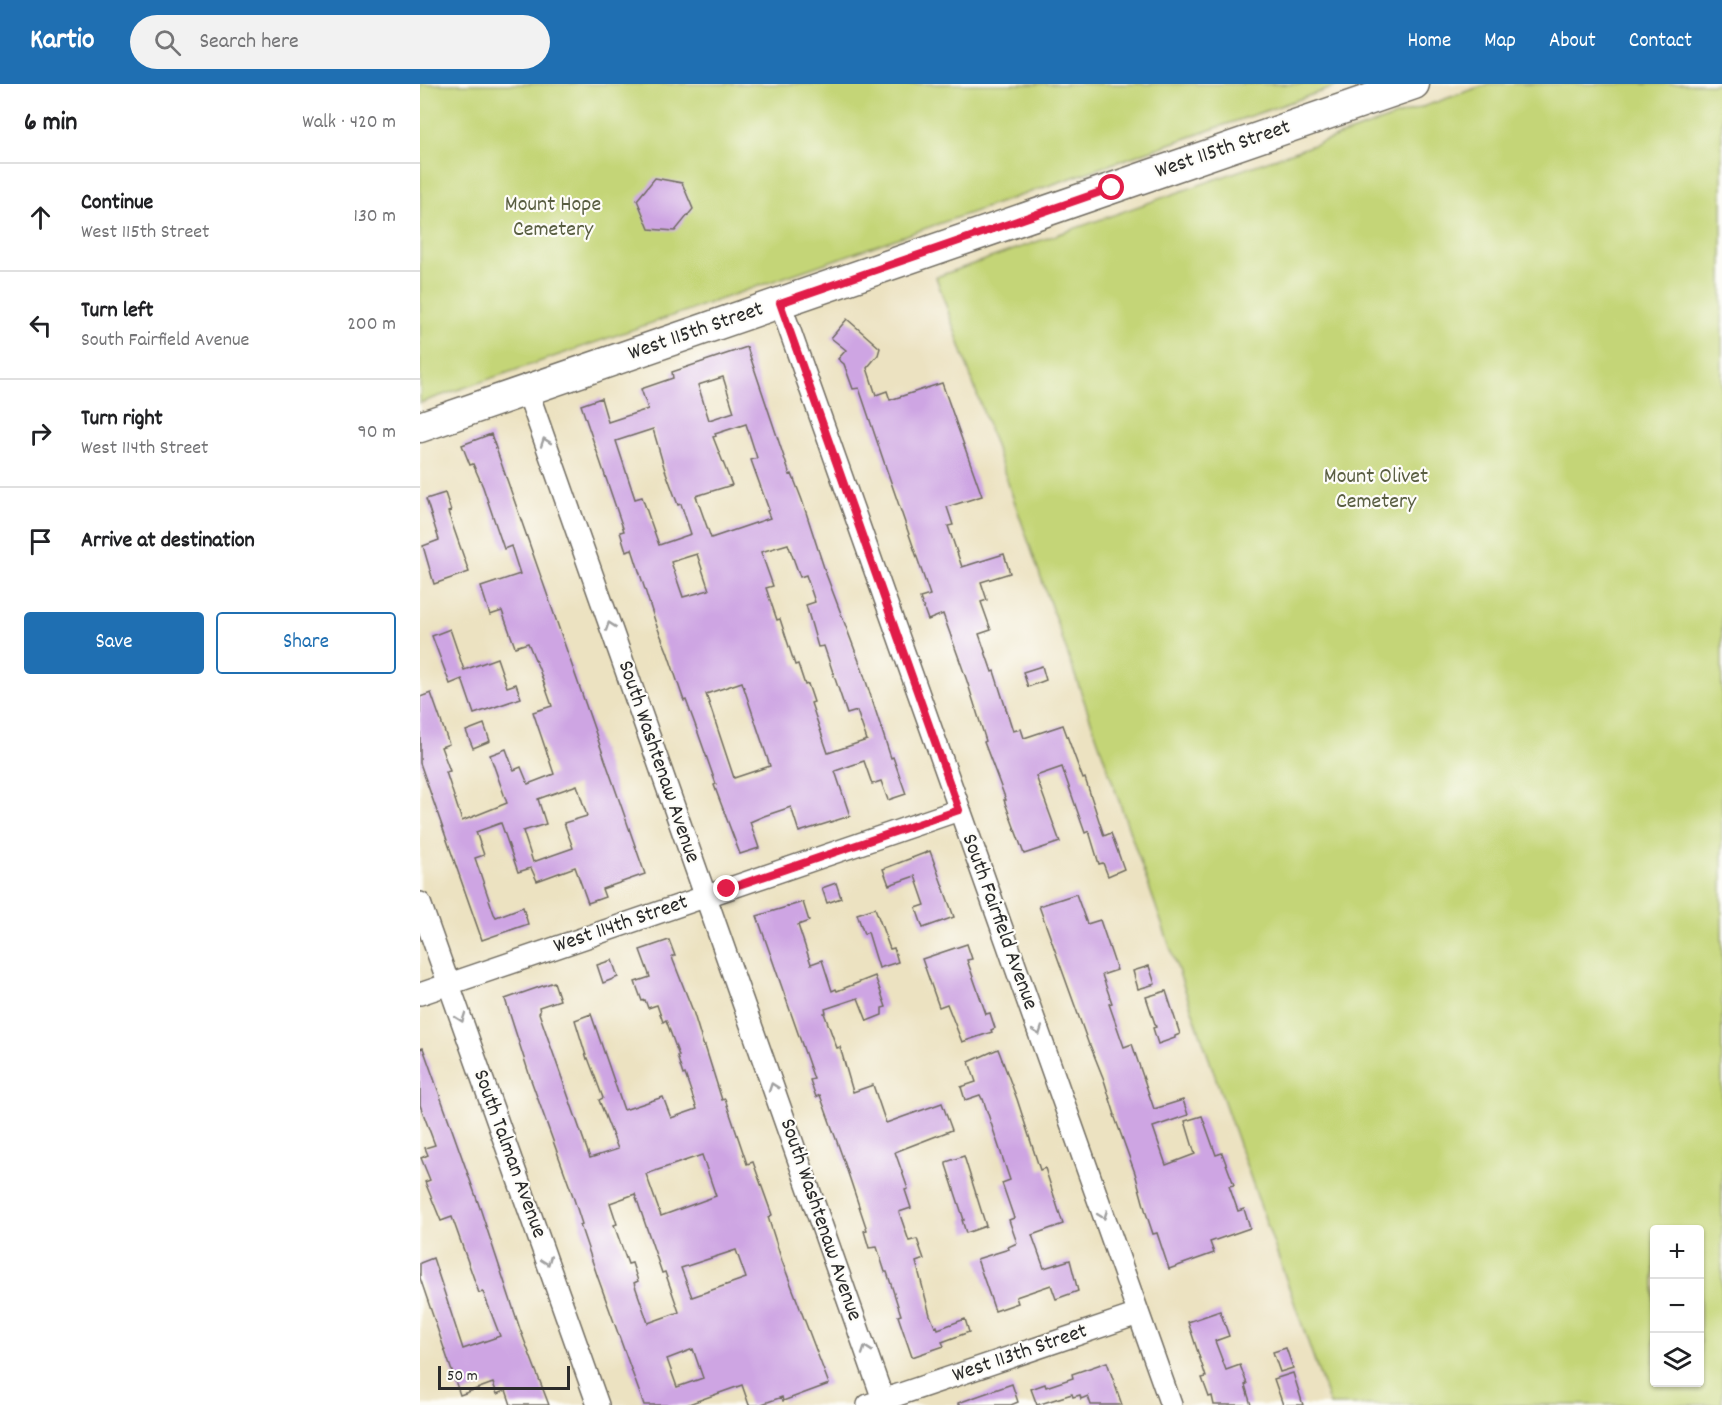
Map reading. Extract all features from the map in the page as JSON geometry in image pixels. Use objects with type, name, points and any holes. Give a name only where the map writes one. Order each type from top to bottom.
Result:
[{"type":"street","name":"West 115th Street","points":[[420,427],[1414,84]]},
{"type":"street","name":"South Fairfield Avenue","points":[[780,303],[1171,1405]]},
{"type":"street","name":"South Washtenaw Avenue","points":[[527,390],[706,897],[879,1403]]},
{"type":"street","name":"West 114th Street","points":[[420,994],[959,810]]},
{"type":"street","name":"South Talman Avenue","points":[[420,903],[598,1405]]},
{"type":"street","name":"West 113th Street","points":[[879,1403],[1138,1314]]},
{"type":"green space","name":"Mount Hope Cemetery","points":[[420,84],[1343,84],[420,403]]},
{"type":"green space","name":"Mount Olivet Cemetery","points":[[1488,84],[1722,84],[1722,1405],[1330,1405],[936,277]]},
{"type":"building","points":[[655,178],[682,183],[693,209],[675,231],[649,229],[637,200]]},
{"type":"building","points":[[847,319],[880,348],[878,355],[867,368],[876,395],[887,391],[890,400],[942,383],[982,496],[947,507],[953,525],[948,526],[962,567],[1004,554],[1010,573],[981,582],[987,600],[981,602],[991,630],[979,634],[992,672],[994,671],[1013,731],[1021,729],[1024,738],[1063,725],[1083,779],[1085,778],[1104,836],[1111,833],[1124,869],[1108,876],[1103,863],[1099,864],[1089,831],[1085,833],[1062,767],[1036,776],[1060,842],[1024,854],[984,742],[986,741],[967,681],[943,614],[928,620],[920,598],[930,595],[859,388],[853,389],[844,364],[838,359],[846,350],[831,338]]},
{"type":"building","points":[[747,347],[790,475],[792,474],[802,500],[891,758],[893,757],[906,794],[888,800],[881,781],[872,784],[864,761],[835,771],[850,816],[799,832],[791,807],[764,816],[750,822],[759,848],[740,854],[714,785],[716,784],[696,727],[656,624],[632,549],[626,551],[620,532],[624,531],[581,405],[601,398],[608,422],[648,409],[641,389],[673,378],[672,372]],"holes":[[[723,377],[734,412],[709,420],[698,385]],[[746,424],[757,458],[751,460],[770,518],[711,538],[696,496],[732,485],[713,437],[716,436],[715,434]],[[653,429],[664,467],[678,505],[681,504],[691,534],[659,545],[642,497],[635,499],[616,441]],[[788,544],[800,577],[806,575],[815,602],[806,605],[818,647],[824,646],[847,714],[857,711],[867,740],[828,753],[811,703],[814,702],[808,684],[805,685],[798,664],[795,665],[780,619],[777,620],[766,588],[773,586],[761,552]],[[697,554],[709,590],[683,597],[671,562]],[[742,682],[770,766],[734,778],[706,694]]]},
{"type":"building","points":[[491,434],[645,874],[602,889],[605,897],[588,903],[575,867],[537,881],[531,868],[518,872],[501,823],[476,832],[484,855],[475,858],[494,914],[496,917],[523,907],[528,924],[482,940],[420,763],[420,697],[431,693],[449,744],[441,747],[450,771],[446,772],[462,821],[507,803],[490,755],[506,749],[514,770],[521,767],[528,784],[554,774],[533,712],[552,706],[528,643],[515,647],[502,611],[490,615],[481,587],[520,574],[511,546],[504,549],[483,487],[462,445]],"holes":[[[577,785],[587,816],[564,823],[573,848],[533,862],[523,831],[546,824],[538,799]]]},
{"type":"building","points":[[445,493],[451,511],[448,512],[469,572],[434,584],[423,546],[439,540],[426,499]]},
{"type":"building","points":[[450,629],[464,670],[497,658],[507,687],[516,684],[521,698],[474,714],[462,679],[450,684],[432,636]]},
{"type":"building","points":[[1042,666],[1046,680],[1028,687],[1023,672]]},
{"type":"building","points":[[484,724],[490,741],[473,748],[466,731]]},
{"type":"building","points":[[930,851],[954,917],[923,928],[916,908],[925,905],[915,876],[889,885],[883,869]]},
{"type":"building","points":[[836,883],[841,898],[827,903],[822,888]]},
{"type":"building","points":[[1076,894],[1087,924],[1100,920],[1117,970],[1102,975],[1112,1003],[1109,1004],[1124,1047],[1132,1044],[1154,1109],[1183,1100],[1188,1115],[1153,1127],[1166,1165],[1195,1154],[1185,1121],[1202,1116],[1216,1155],[1222,1153],[1234,1185],[1229,1186],[1238,1211],[1244,1209],[1250,1228],[1210,1242],[1214,1253],[1169,1269],[1157,1233],[1153,1234],[1104,1080],[1089,1045],[1039,906]]},
{"type":"building","points":[[803,902],[809,921],[798,925],[811,964],[822,960],[832,991],[875,976],[886,1007],[882,1008],[882,1015],[867,1021],[858,998],[825,1009],[826,1013],[824,1013],[837,1048],[840,1047],[853,1092],[873,1085],[886,1123],[942,1103],[952,1130],[895,1152],[908,1189],[905,1190],[911,1208],[899,1212],[909,1241],[917,1239],[924,1259],[916,1262],[930,1315],[938,1329],[965,1319],[969,1332],[942,1342],[944,1346],[912,1357],[898,1316],[901,1315],[887,1272],[885,1272],[877,1247],[869,1248],[864,1231],[867,1230],[844,1161],[820,1095],[816,1097],[810,1080],[814,1079],[757,916]]},
{"type":"building","points":[[875,908],[890,949],[894,948],[898,962],[879,968],[868,932],[864,934],[857,914]]},
{"type":"building","points":[[669,940],[675,956],[672,956],[673,960],[693,1011],[722,1100],[725,1099],[747,1164],[753,1162],[772,1215],[768,1217],[782,1261],[829,1384],[783,1401],[782,1397],[759,1405],[749,1405],[742,1385],[686,1405],[644,1405],[598,1278],[573,1196],[531,1080],[505,999],[554,982],[560,1000],[539,1007],[539,1013],[590,1158],[618,1149],[599,1100],[603,1098],[587,1059],[575,1020],[591,1014],[624,1110],[663,1097],[671,1118],[697,1109],[685,1074],[683,1075],[666,1020],[663,1022],[657,1005],[648,1008],[645,1000],[642,1001],[635,982],[650,977],[640,950]],"holes":[[[702,1155],[716,1196],[661,1216],[646,1174]],[[635,1194],[662,1273],[665,1272],[679,1312],[648,1323],[634,1283],[638,1281],[632,1263],[628,1264],[614,1225],[617,1224],[610,1203]],[[736,1250],[746,1278],[692,1297],[681,1268]],[[693,1349],[703,1378],[677,1387],[667,1359]]]},
{"type":"building","points":[[967,944],[972,959],[967,960],[986,1014],[990,1013],[995,1028],[991,1030],[992,1032],[962,1042],[947,1004],[939,1007],[922,959]]},
{"type":"building","points":[[612,960],[618,977],[603,983],[597,965]]},
{"type":"building","points":[[1149,966],[1155,984],[1138,989],[1133,971]]},
{"type":"building","points":[[1166,991],[1180,1034],[1158,1044],[1153,1028],[1156,1027],[1146,997]]},
{"type":"building","points":[[423,1048],[520,1329],[549,1405],[511,1405],[506,1390],[497,1394],[493,1383],[460,1395],[420,1278],[420,1263],[433,1258],[463,1349],[500,1336],[483,1292],[479,1293],[452,1217],[441,1221],[425,1182],[430,1180],[421,1158],[428,1155],[425,1148],[435,1145],[420,1105],[420,1049]]},
{"type":"building","points":[[998,1049],[1040,1170],[1045,1168],[1063,1224],[1032,1235],[1044,1268],[1070,1260],[1078,1291],[1056,1299],[1051,1285],[1016,1297],[1018,1303],[995,1311],[977,1259],[1009,1249],[1008,1247],[1017,1243],[1009,1220],[1014,1218],[1002,1183],[1010,1180],[983,1099],[980,1095],[965,1100],[961,1087],[976,1082],[969,1062]]},
{"type":"building","points":[[964,1156],[986,1226],[966,1233],[946,1165],[946,1162]]},
{"type":"building","points":[[1220,1311],[1229,1336],[1215,1341],[1226,1370],[1240,1365],[1251,1405],[1214,1405],[1212,1396],[1209,1397],[1202,1378],[1206,1377],[1188,1322]]},
{"type":"building","points":[[1286,1348],[1293,1368],[1280,1372],[1273,1352]]},
{"type":"building","points":[[1107,1362],[1122,1405],[1091,1405],[1088,1396],[1081,1399],[1080,1395],[1073,1397],[1072,1394],[1037,1405],[1031,1389],[1045,1384],[1046,1387],[1073,1378],[1072,1374]]},
{"type":"building","points":[[1293,1373],[1303,1405],[1283,1405],[1274,1379]]},
{"type":"building","points":[[1012,1384],[1018,1402],[1011,1405],[958,1405],[958,1403]]},
{"type":"route","points":[[727,889],[959,810],[780,303],[1112,188]]}]
